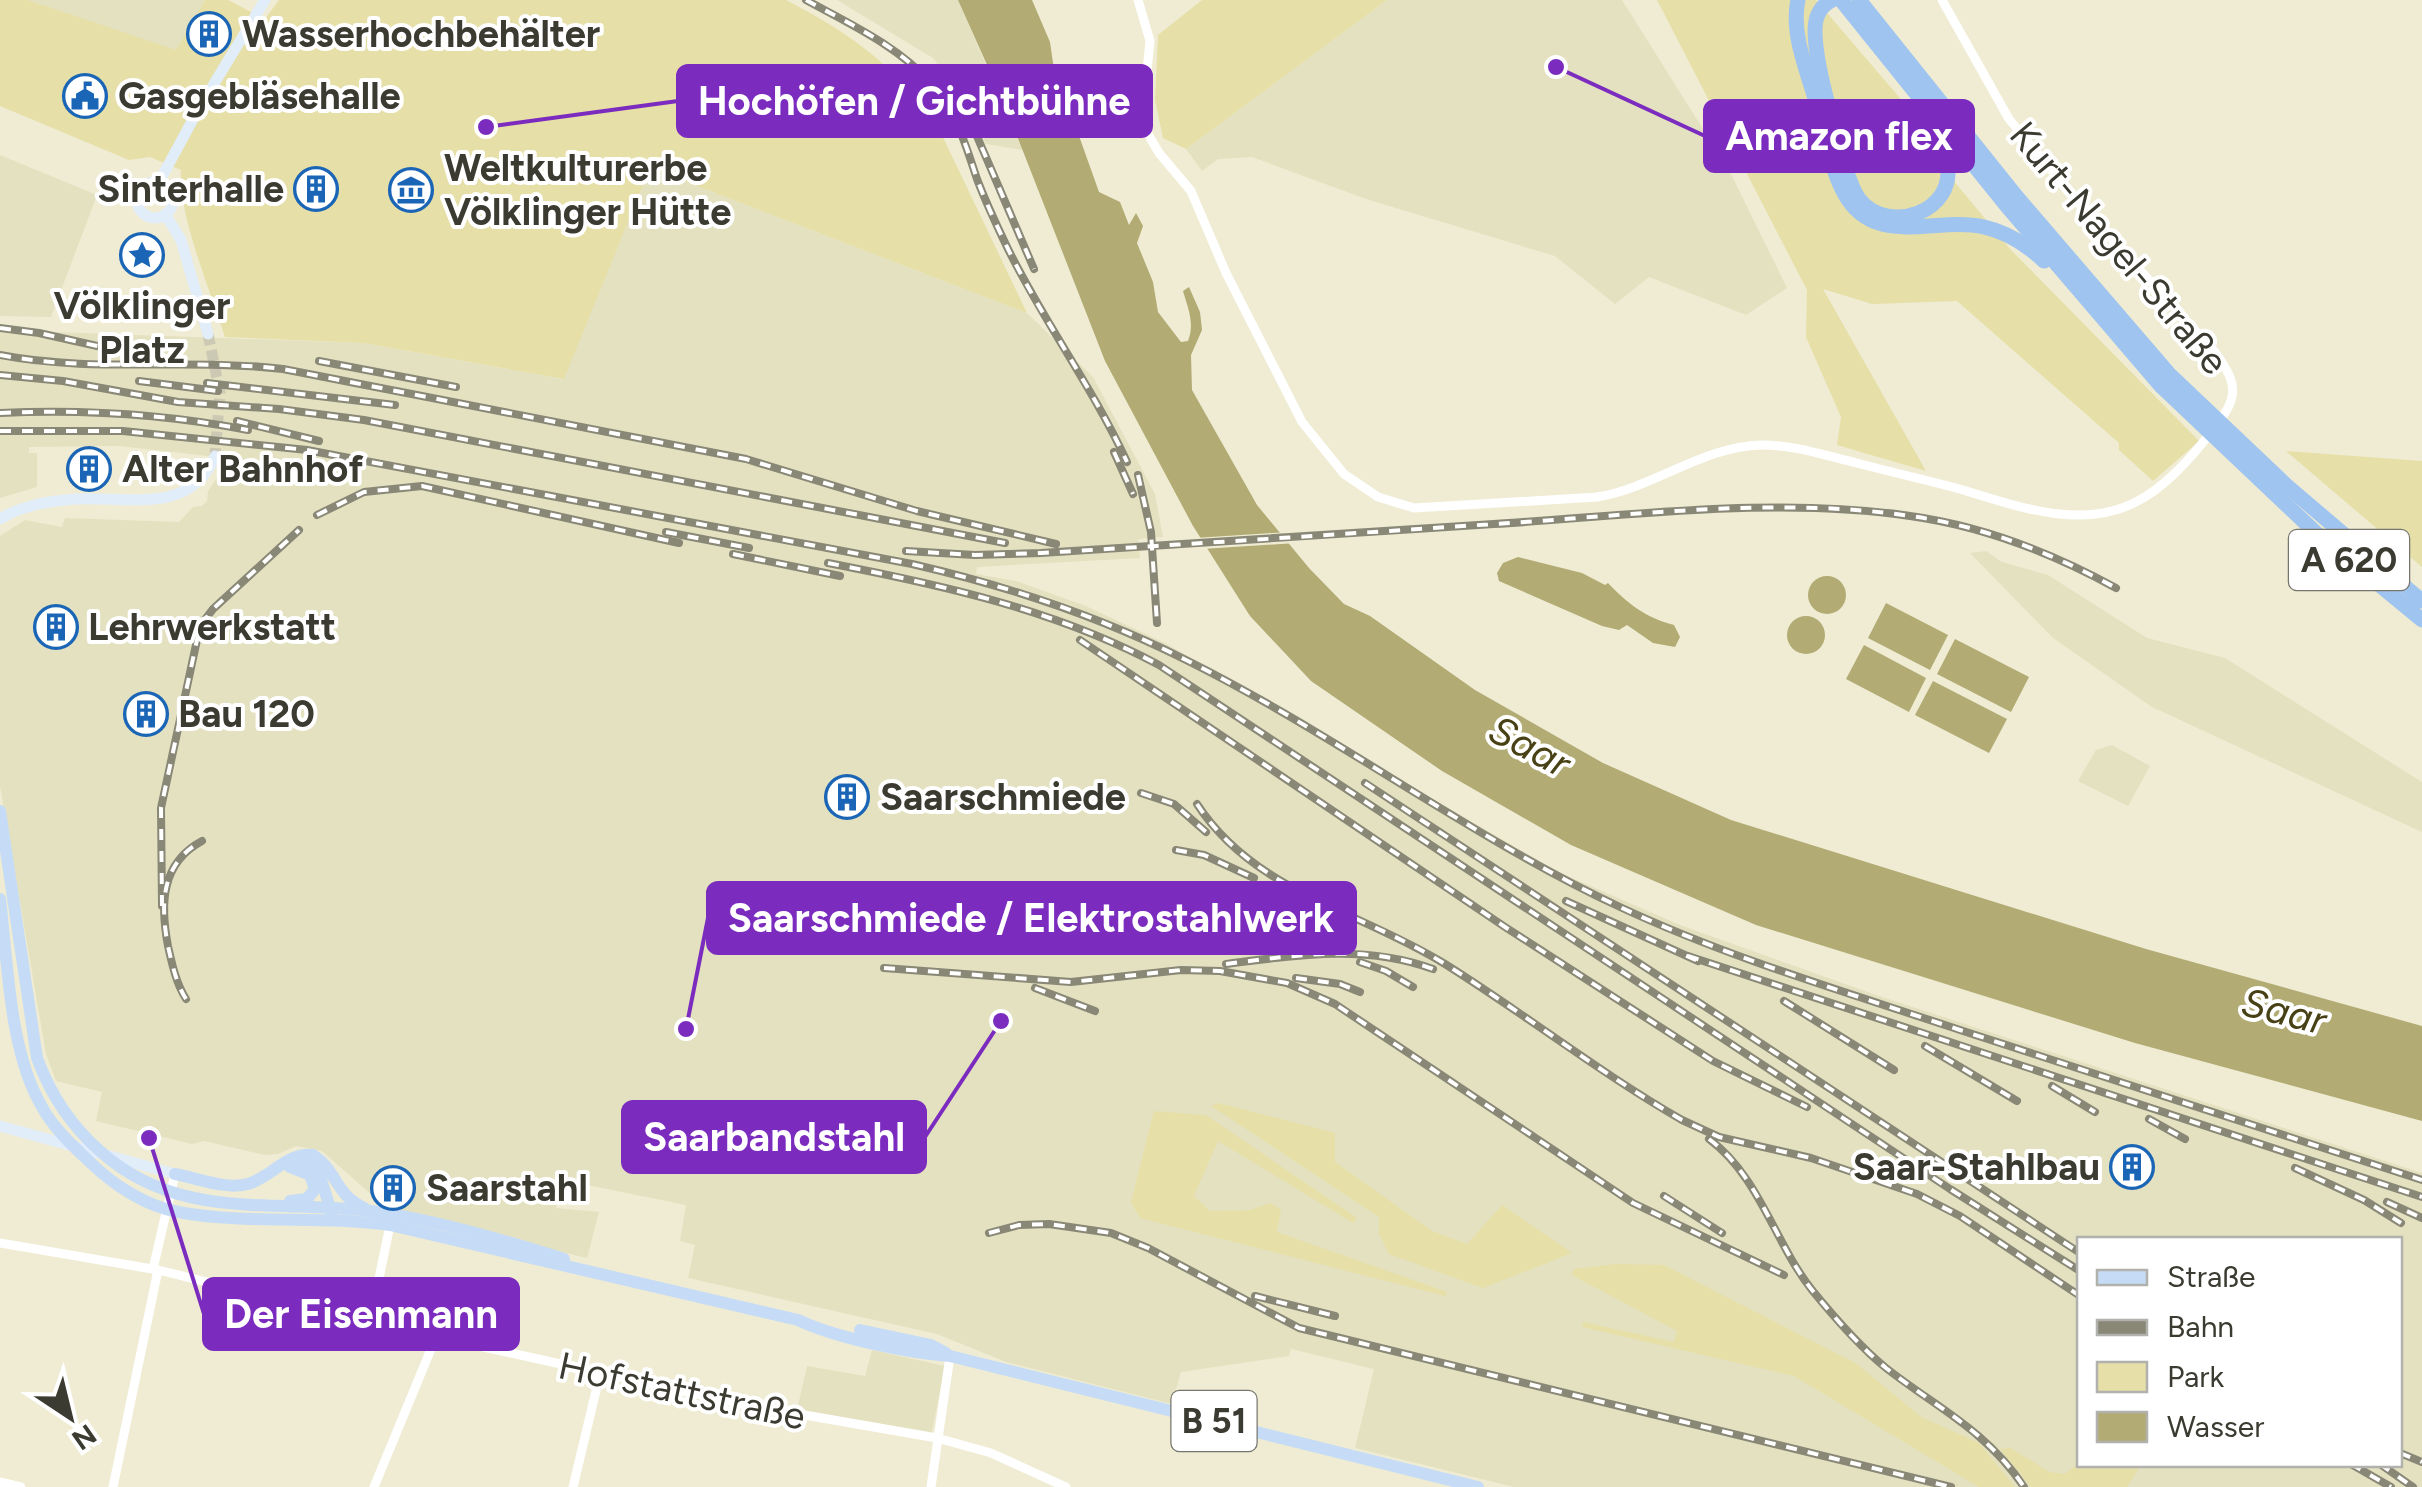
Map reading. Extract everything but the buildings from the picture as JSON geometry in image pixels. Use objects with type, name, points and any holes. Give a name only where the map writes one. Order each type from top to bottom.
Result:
[{"type":"highway","points":[[1798,0],[1797,27],[1836,173],[1843,192],[1862,216],[1891,228],[1958,224],[1999,231],[2036,254],[2080,294]]},
{"type":"highway","points":[[1848,1],[1818,14],[1816,38],[1852,187],[1860,200],[1881,215],[1910,217],[1936,202],[1946,187],[1948,163],[1934,131],[1890,61]]},
{"type":"highway","name":"A 620","points":[[1848,1],[1880,27],[2165,380]]},
{"type":"highway","name":"A 620","points":[[1848,1],[1890,61],[2080,294],[2165,380],[2422,620]]},
{"type":"highway","name":"A 620","points":[[2283,492],[2422,601]]},
{"type":"main road","points":[[159,182],[265,0]]},
{"type":"main road","points":[[159,182],[172,195],[172,206],[166,214],[154,218],[137,204],[141,188],[159,182]]},
{"type":"main road","points":[[166,214],[180,240],[208,334]]},
{"type":"main road","points":[[0,519],[40,503],[77,499],[164,500],[192,486],[207,472],[215,456]]},
{"type":"main road","name":"B 51","points":[[0,811],[31,1032],[50,1092],[84,1136],[117,1167],[178,1196],[328,1212],[371,1212],[527,1248],[615,1277]]},
{"type":"main road","name":"B 51","points":[[0,899],[12,1000],[32,1086],[51,1121],[107,1178],[173,1212],[251,1220],[328,1212],[798,1320],[928,1354],[950,1356],[1478,1487]]},
{"type":"main road","points":[[1,1124],[218,1184],[242,1185],[275,1171],[309,1164],[316,1169],[328,1212]]},
{"type":"main road","points":[[275,1171],[292,1156],[313,1154],[324,1163],[346,1198],[371,1212]]},
{"type":"main road","points":[[250,1204],[307,1200],[312,1196],[315,1189],[310,1175],[290,1167]]},
{"type":"street","name":"Kurt-Nagel-Straße","points":[[1138,0],[1151,52],[1144,122],[1159,153],[1191,191],[1226,273],[1302,422],[1344,474],[1378,497],[1414,508],[1624,493],[1717,454],[1761,445],[1816,453],[2062,515],[2112,511],[2135,503],[2198,449],[2232,403],[2234,389],[2229,370],[2082,208],[2009,119],[1942,0]]},
{"type":"street","points":[[113,1487],[175,1174]]},
{"type":"street","points":[[370,1322],[390,1226]]},
{"type":"street","name":"Hofstattstraße","points":[[0,1244],[156,1270],[600,1374],[818,1419],[938,1438],[991,1454],[1066,1487]]},
{"type":"street","points":[[374,1487],[436,1337]]},
{"type":"street","points":[[931,1487],[950,1356]]},
{"type":"street","points":[[573,1487],[600,1374]]},
{"type":"street","points":[[0,1482],[21,1487]]},
{"type":"shaded area","points":[[28,0],[205,0],[176,51]]},
{"type":"shaded area","points":[[837,0],[958,0],[1023,150],[986,144],[962,97],[933,58]]},
{"type":"shaded area","points":[[1387,0],[1622,0],[1730,172],[1787,288],[1746,315],[1649,277],[1615,304],[1555,256],[1366,199],[1252,157],[1218,159],[1202,171],[1186,149]]},
{"type":"shaded area","points":[[0,155],[97,195],[51,317],[0,316]]},
{"type":"shaded area","name":"Saarstahl","points":[[650,168],[1027,313],[1093,377],[1155,494],[1163,537],[1138,539],[1140,558],[977,567],[976,574],[1016,581],[1086,606],[1167,644],[1556,871],[1680,925],[1876,995],[2422,1173],[2422,1487],[1514,1487],[1355,1448],[1374,1369],[1291,1349],[1289,1356],[1181,1372],[1172,1404],[1006,1362],[937,1334],[688,1278],[695,1245],[680,1241],[686,1205],[562,1180],[556,1208],[599,1212],[587,1258],[390,1211],[322,1151],[296,1146],[265,1155],[204,1141],[192,1144],[96,1121],[102,1092],[56,1081],[46,1054],[0,786],[0,536],[25,520],[62,527],[65,518],[179,522],[193,507],[207,501],[225,458],[119,446],[29,447],[29,453],[37,453],[37,487],[0,498],[0,330],[364,343],[563,379]]},
{"type":"shaded area","points":[[1986,551],[2002,562],[2048,575],[2147,638],[2225,658],[2422,782],[2422,832],[2152,707],[2053,638],[1970,553]]},
{"type":"shaded area","points":[[2112,745],[2150,766],[2128,806],[2078,781],[2096,750]]},
{"type":"shaded area","points":[[872,1350],[945,1366],[931,1436],[797,1410],[807,1366],[865,1376]]},
{"type":"green space","name":"Weltkulturerbe Völklinger Hütte","points":[[0,0],[28,0],[176,50],[205,0],[228,0],[265,19],[279,0],[786,0],[872,54],[906,87],[939,129],[1027,313],[650,168],[564,379],[364,343],[225,337],[190,230],[181,170],[150,157],[129,160],[0,106]]},
{"type":"green space","points":[[1202,0],[1387,0],[1186,149],[1163,138],[1155,100],[1158,35]]},
{"type":"green space","points":[[1657,0],[1816,0],[1905,104],[1938,162],[2011,250],[2199,441],[2153,481],[2119,450],[2119,443],[1957,301],[1872,304],[1823,289],[1926,471],[1837,445],[1841,417],[1806,337],[1807,290]]},
{"type":"green space","points":[[2286,451],[2422,461],[2422,567]]},
{"type":"green space","points":[[1218,1103],[1335,1133],[1335,1162],[1432,1231],[1467,1244],[1502,1205],[1572,1253],[1483,1288],[1389,1254],[1379,1234],[1379,1217],[1211,1106]]},
{"type":"green space","points":[[1154,1111],[1206,1115],[1357,1218],[1353,1223],[1218,1141],[1194,1196],[1210,1211],[1250,1210],[1270,1203],[1281,1209],[1277,1232],[1447,1292],[1445,1296],[1140,1218],[1131,1202]]},
{"type":"green space","points":[[1617,1264],[1664,1265],[1857,1364],[1921,1417],[1979,1443],[2015,1487],[1979,1487],[1794,1376],[1582,1327],[1583,1322],[1674,1342],[1677,1331],[1572,1275],[1574,1269]]},
{"type":"green space","points":[[2011,1448],[2049,1472],[2065,1474],[2077,1465],[2140,1467],[2127,1487],[2031,1487],[2000,1449]]},
{"type":"water","name":"Saar","points":[[958,0],[1032,0],[1050,42],[1053,63],[1099,192],[1120,202],[1129,225],[1136,213],[1143,226],[1137,243],[1153,282],[1158,312],[1181,342],[1188,341],[1190,335],[1183,291],[1189,287],[1200,312],[1202,330],[1191,355],[1192,390],[1257,505],[1344,604],[1370,616],[1475,690],[1603,763],[1731,820],[2146,949],[2422,1026],[2422,1121],[2135,1043],[1756,925],[1571,845],[1442,771],[1311,681],[1250,616],[1193,526],[1105,361],[1005,105]]},
{"type":"water","points":[[1518,557],[1608,583],[1638,609],[1674,625],[1680,637],[1675,647],[1653,643],[1627,625],[1619,630],[1602,626],[1499,581],[1497,573],[1503,563]]},
{"type":"water","points":[[1827,576],[1840,582],[1846,595],[1840,608],[1827,614],[1814,608],[1808,595],[1814,582]]},
{"type":"water","points":[[1886,603],[1948,635],[1930,670],[1868,638]]},
{"type":"water","points":[[1806,616],[1819,622],[1825,635],[1819,648],[1806,654],[1793,648],[1787,635],[1793,622]]},
{"type":"water","points":[[1955,639],[2029,677],[2011,712],[1937,674]]},
{"type":"water","points":[[1864,645],[1926,678],[1909,712],[1846,679]]},
{"type":"water","points":[[1933,681],[2007,719],[1989,753],[1915,715]]},
{"type":"pier","points":[[1288,532],[1296,543],[1202,549],[1195,538]]},
{"type":"tunnel","points":[[208,334],[220,393],[215,456]]},
{"type":"railway","points":[[806,0],[889,47],[919,70],[940,94],[959,129],[1008,249],[1127,462]]},
{"type":"railway","points":[[973,127],[1034,269]]},
{"type":"railway","points":[[0,328],[142,356]]},
{"type":"railway","points":[[0,355],[71,363],[283,369],[746,459],[917,511],[1056,544]]},
{"type":"railway","points":[[319,361],[456,387]]},
{"type":"railway","points":[[0,375],[63,381],[178,402],[364,420],[1005,543]]},
{"type":"railway","points":[[139,381],[218,391]]},
{"type":"railway","points":[[207,383],[395,405]]},
{"type":"railway","points":[[0,413],[124,414],[248,430]]},
{"type":"railway","points":[[237,421],[319,441]]},
{"type":"railway","points":[[0,431],[123,431],[307,450],[912,564],[1017,592],[1085,615],[1184,659],[1294,719],[1509,849],[1661,925],[1831,988],[2422,1180]]},
{"type":"railway","points":[[1114,452],[1133,494]]},
{"type":"railway","points":[[1138,475],[1151,532],[1157,623]]},
{"type":"railway","points":[[317,515],[364,492],[422,486],[679,543]]},
{"type":"railway","points":[[906,551],[1041,553],[1703,510],[1808,508],[1910,516],[1964,527],[2042,552],[2116,588]]},
{"type":"railway","points":[[162,906],[161,808],[200,626],[213,609],[299,530]]},
{"type":"railway","points":[[666,532],[749,548]]},
{"type":"railway","points":[[733,554],[840,576]]},
{"type":"railway","points":[[828,563],[956,590],[1039,614],[1159,665],[2077,1269]]},
{"type":"railway","points":[[1080,640],[1505,927],[1713,1061],[1807,1107]]},
{"type":"railway","points":[[1365,783],[2077,1251]]},
{"type":"railway","points":[[1141,793],[1174,804],[1206,832]]},
{"type":"railway","points":[[1197,804],[1221,834],[1278,879],[1445,964],[1682,1120],[1719,1137],[1811,1158],[1917,1194],[1960,1216],[2077,1294]]},
{"type":"railway","points":[[186,999],[168,946],[164,900],[178,861],[202,841]]},
{"type":"railway","points":[[1176,850],[1204,855],[1254,878]]},
{"type":"railway","points":[[1566,901],[1698,961]]},
{"type":"railway","points":[[1226,964],[1356,954],[1382,956],[1433,969]]},
{"type":"railway","points":[[1688,956],[2422,1197]]},
{"type":"railway","points":[[1360,962],[1413,987]]},
{"type":"railway","points":[[884,968],[1071,982],[1181,970],[1220,971],[1287,983],[1335,1004],[1633,1203],[1784,1275]]},
{"type":"railway","points":[[1296,978],[1340,984],[1360,992]]},
{"type":"railway","points":[[1035,988],[1095,1011]]},
{"type":"railway","points":[[1784,1001],[1894,1070]]},
{"type":"railway","points":[[1925,1046],[2017,1101]]},
{"type":"railway","points":[[2052,1086],[2095,1112]]},
{"type":"railway","points":[[2149,1119],[2185,1139]]},
{"type":"railway","points":[[1709,1139],[1741,1172],[1799,1271],[1847,1331],[1886,1368],[1977,1435],[2024,1487]]},
{"type":"railway","points":[[2295,1168],[2364,1200],[2401,1223]]},
{"type":"railway","points":[[1664,1196],[1722,1233]]},
{"type":"railway","points":[[2387,1202],[2422,1218]]},
{"type":"railway","points":[[989,1233],[1019,1225],[1049,1224],[1111,1233],[1148,1248],[1299,1328],[1951,1487]]},
{"type":"railway","points":[[1255,1296],[1335,1316]]},
{"type":"railway","points":[[2402,1454],[2422,1462]]},
{"type":"railway","points":[[2356,1467],[2391,1487]]},
{"type":"railway","points":[[2384,1467],[2413,1487]]},
{"type":"place","name":"Wasserhochbehälter","points":[[209,34]]},
{"type":"place","name":"Amazon flex","points":[[1556,67]]},
{"type":"place","name":"Gasgebläsehalle","points":[[85,96]]},
{"type":"place","name":"Hochöfen / Gichtbühne","points":[[486,127]]},
{"type":"place","name":"Sinterhalle","points":[[316,189]]},
{"type":"place","name":"Weltkulturerbe Völklinger Hütte","points":[[411,190]]},
{"type":"place","name":"Völklinger Platz","points":[[142,255]]},
{"type":"place","name":"Alter Bahnhof","points":[[89,469]]},
{"type":"place","name":"Lehrwerkstatt","points":[[56,627]]},
{"type":"place","name":"Bau 120","points":[[146,714]]},
{"type":"place","name":"Saarschmiede","points":[[847,797]]},
{"type":"place","name":"Saarbandstahl","points":[[1001,1021]]},
{"type":"place","name":"Saarschmiede / Elektrostahlwerk","points":[[686,1029]]},
{"type":"place","name":"Der Eisenmann","points":[[149,1138]]},
{"type":"place","name":"Saar-Stahlbau","points":[[2132,1167]]},
{"type":"place","name":"Saarstahl","points":[[393,1188]]}]
